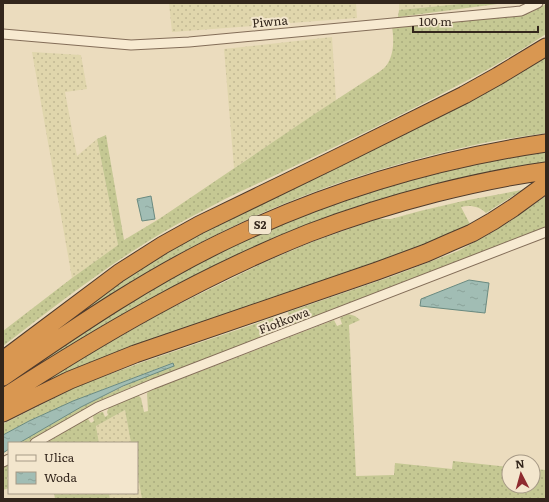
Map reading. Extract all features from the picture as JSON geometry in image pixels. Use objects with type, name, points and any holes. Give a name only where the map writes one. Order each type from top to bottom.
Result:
[{"type":"highway","points":[[3,360],[119,273],[199,225],[464,95],[546,47]]},
{"type":"highway","name":"S2","points":[[3,377],[126,296],[201,253],[249,230],[324,199],[376,181],[456,160],[546,143]]},
{"type":"highway","name":"S2","points":[[3,398],[101,336],[153,307],[268,250],[309,233],[384,207],[492,180],[546,171]]},
{"type":"highway","points":[[3,413],[70,380],[135,354],[426,253],[472,233],[513,208],[546,184]]},
{"type":"street","name":"Piwna","points":[[3,34],[131,45],[197,41],[521,10],[538,3]]},
{"type":"street","name":"Fiołkowa","points":[[37,442],[98,407],[153,384],[546,232]]},
{"type":"shaded area","points":[[169,3],[356,3],[357,18],[172,32]]},
{"type":"shaded area","points":[[399,3],[469,3],[399,10]]},
{"type":"shaded area","points":[[332,37],[336,100],[234,168],[224,49]]},
{"type":"shaded area","points":[[32,52],[81,55],[87,89],[65,92],[77,156],[97,139],[118,245],[72,278]]},
{"type":"shaded area","points":[[125,410],[131,442],[99,442],[96,426]]},
{"type":"shaded area","points":[[138,477],[142,499],[110,499],[109,494],[138,494]]},
{"type":"green space","points":[[469,3],[505,3],[398,17],[399,10]]},
{"type":"green space","points":[[546,4],[546,34],[526,47],[484,72],[441,94],[376,127],[225,199],[166,230],[92,279],[3,346],[3,331],[118,245],[97,139],[106,135],[124,240],[159,219],[383,69],[390,59],[392,50],[392,27],[521,15],[532,12]]},
{"type":"green space","points":[[546,54],[546,133],[479,144],[386,168],[316,191],[248,219],[215,235],[142,275],[25,352],[82,306],[159,254]]},
{"type":"green space","points":[[546,148],[546,166],[367,207],[3,391],[3,384],[124,304],[228,245],[385,183]]},
{"type":"green space","points":[[522,190],[486,213],[474,207],[461,207],[472,228],[32,389],[165,311],[265,262],[312,242],[377,219],[391,219],[463,201]]},
{"type":"green space","points":[[546,196],[546,229],[127,389],[96,403],[32,442],[21,442],[81,407],[172,363],[73,401],[29,421],[3,435],[3,424],[78,386],[281,315],[284,323],[288,319],[288,312],[393,276],[458,251],[509,222]]},
{"type":"green space","points":[[348,314],[355,316],[360,320],[349,325],[356,476],[394,475],[395,463],[452,469],[453,461],[501,466],[501,494],[541,494],[541,470],[546,470],[546,499],[142,499],[138,477],[138,442],[131,442],[125,410],[96,426],[99,442],[48,442],[86,419],[88,419],[91,423],[94,421],[94,415],[103,412],[105,417],[108,415],[107,412],[109,407],[138,395],[141,398],[144,412],[148,411],[147,393],[149,391],[334,320],[337,326],[342,324],[340,318]]},
{"type":"green space","points":[[8,465],[8,488],[3,490],[3,468]]},
{"type":"green space","points":[[54,494],[109,494],[110,499],[55,499]]},
{"type":"water","points":[[151,196],[155,219],[142,221],[137,199]]},
{"type":"water","points":[[469,280],[489,283],[485,313],[420,306],[421,299]]},
{"type":"water","points":[[173,363],[174,366],[123,386],[81,407],[21,442],[8,442],[8,450],[3,453],[3,435],[29,421],[73,401]]}]
